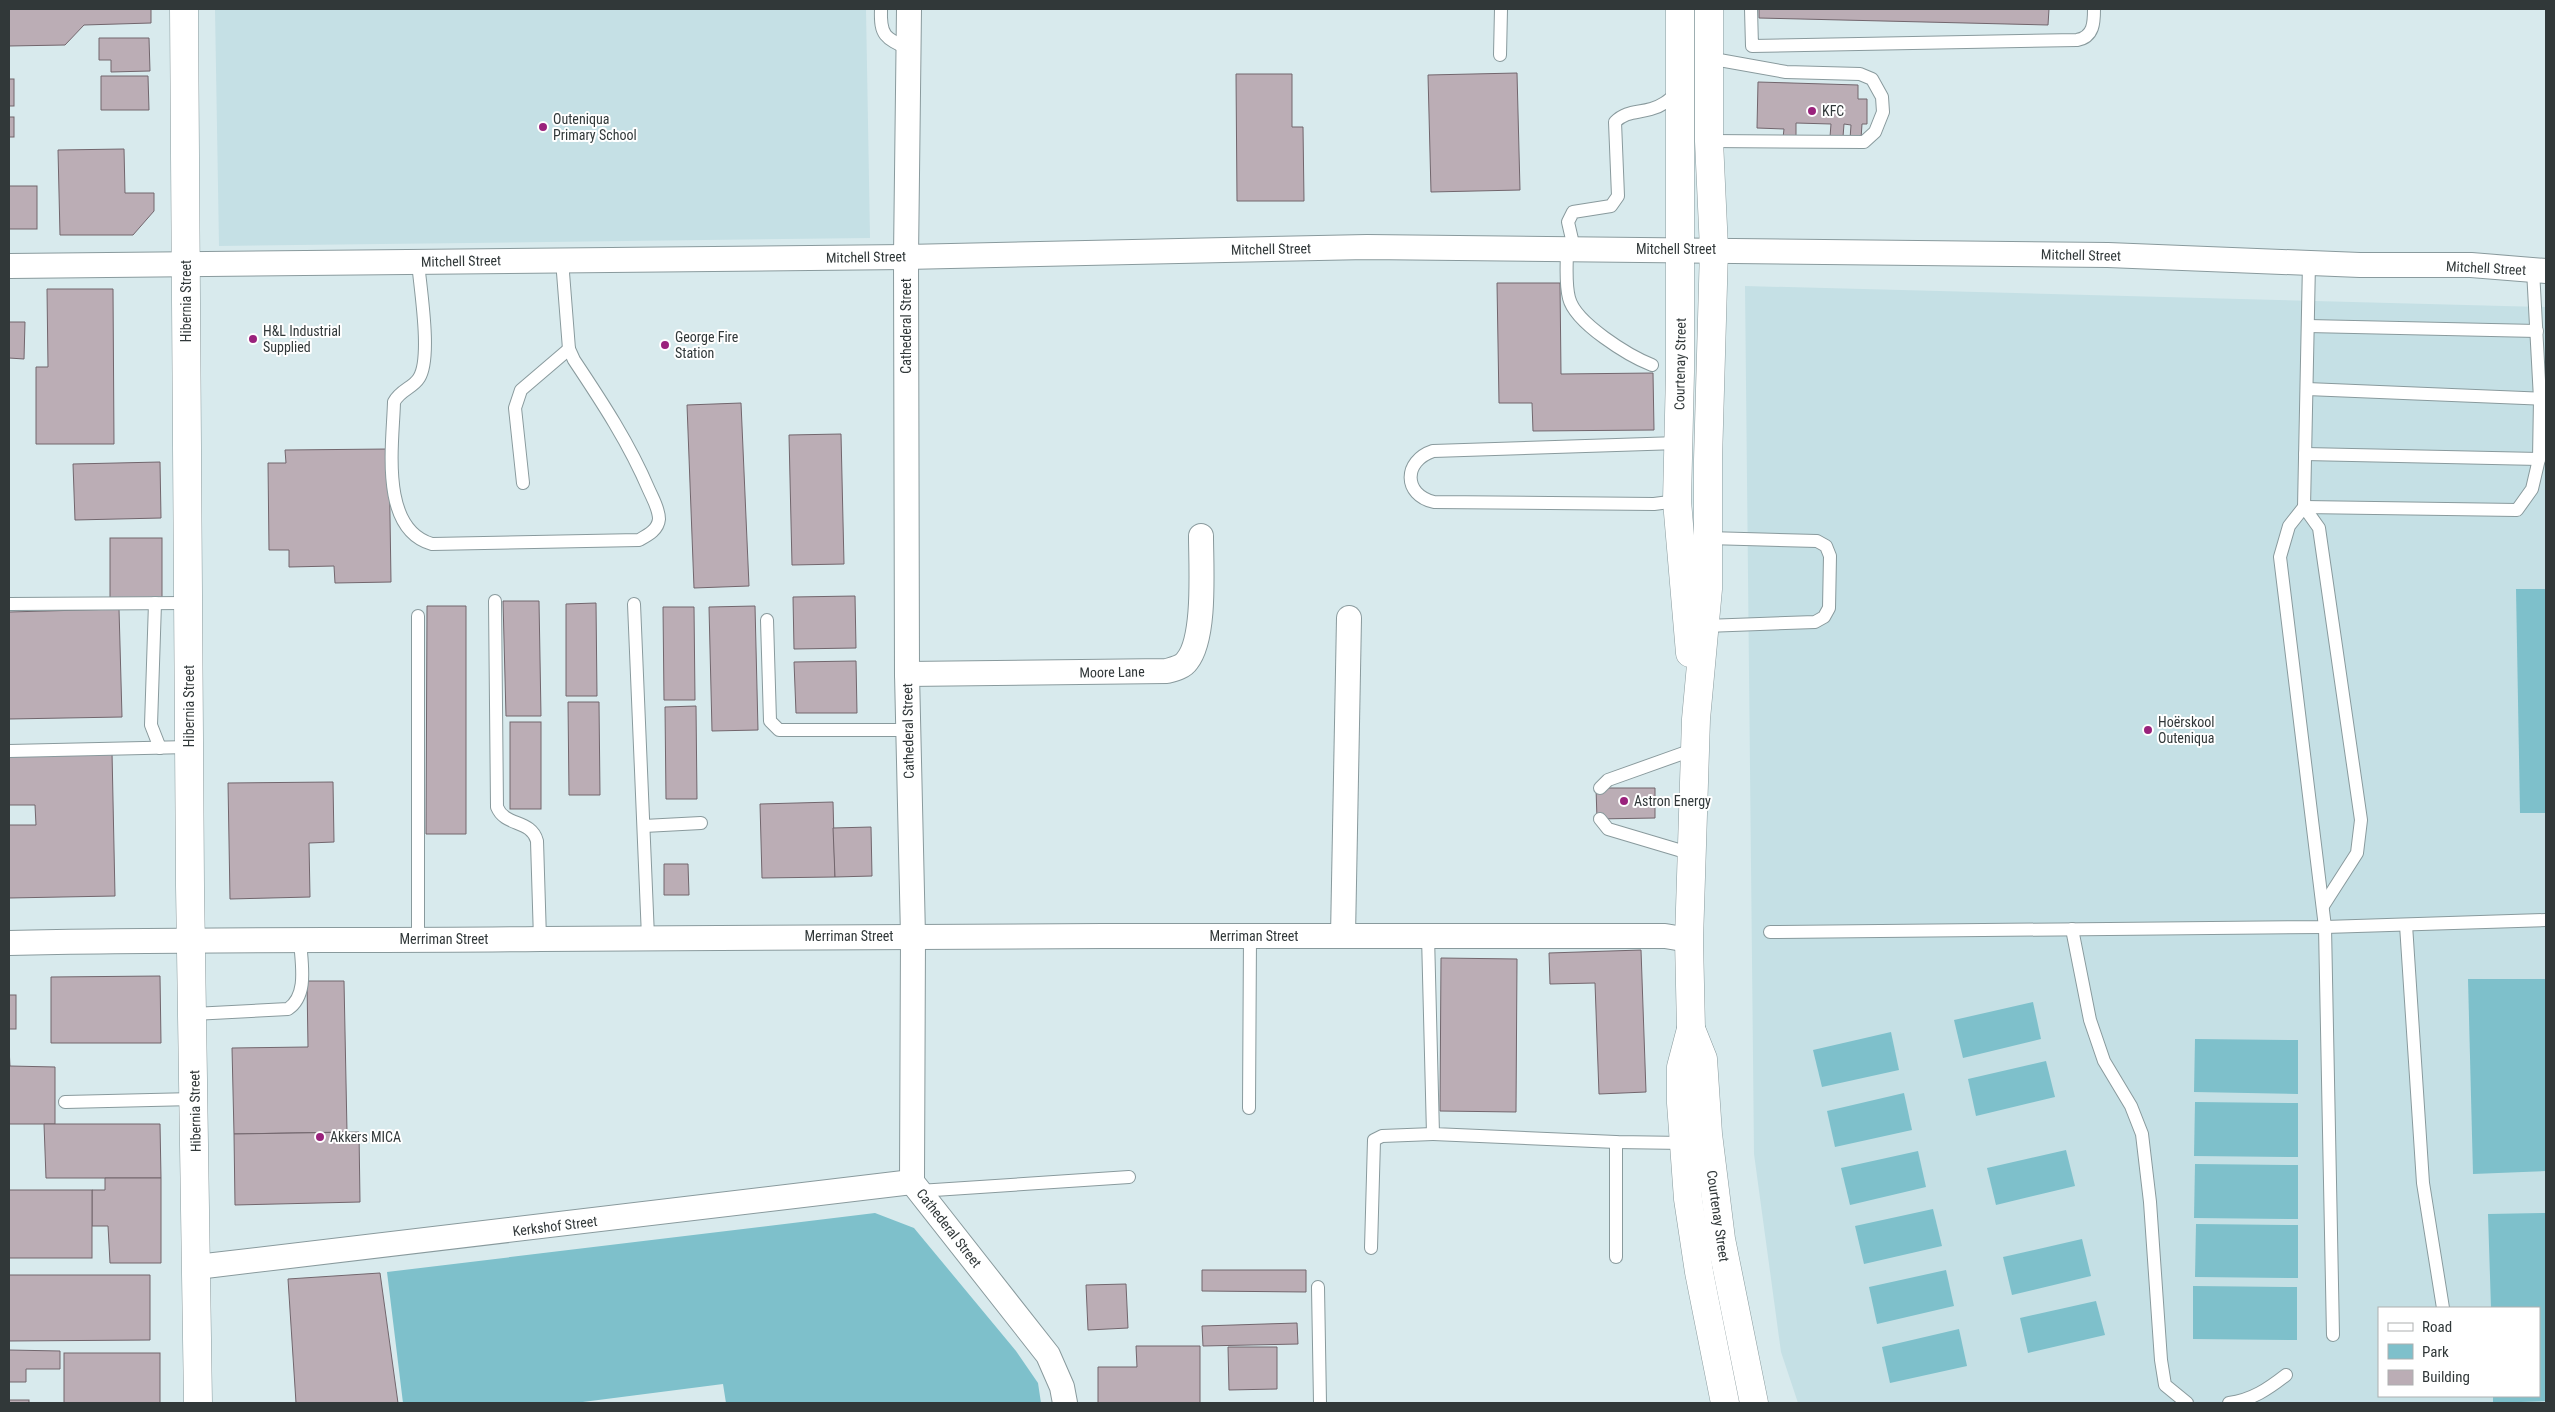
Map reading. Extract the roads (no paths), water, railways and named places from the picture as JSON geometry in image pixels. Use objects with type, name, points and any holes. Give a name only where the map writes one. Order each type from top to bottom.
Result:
[{"type":"main road","name":"Hibernia Street","points":[[184,9],[189,747],[198,1403]]},
{"type":"main road","name":"Courtenay Street","points":[[1680,9],[1681,252],[1677,501],[1696,719]]},
{"type":"main road","name":"Courtenay Street","points":[[1709,9],[1709,141],[1714,249],[1708,589],[1696,719],[1689,940],[1692,1029],[1681,1067],[1688,1199],[1699,1272],[1725,1403]]},
{"type":"main road","name":"Courtenay Street","points":[[1692,1029],[1703,1059],[1708,1134],[1721,1239],[1754,1403]]},
{"type":"street","name":"Cathederal Street","points":[[909,9],[906,257],[907,674],[916,1187],[1048,1355],[1062,1387],[1065,1403]]},
{"type":"street","name":"Mitchell Street","points":[[9,266],[906,257],[1367,247],[1570,248],[1681,252],[1714,249],[2108,255],[2309,263],[2471,265],[2542,270]]},
{"type":"street","name":"Moore Lane","points":[[907,674],[1167,671],[1178,668],[1187,662],[1199,634],[1201,536]]},
{"type":"street","points":[[1343,936],[1349,618]]},
{"type":"street","name":"Merriman Street","points":[[9,943],[192,939],[913,936],[1665,936],[1689,940]]},
{"type":"street","name":"Kerkshof Street","points":[[197,1267],[916,1187]]},
{"type":"lane","points":[[881,9],[880,25],[883,33],[891,41],[909,49]]},
{"type":"lane","points":[[1500,55],[1501,9]]},
{"type":"lane","points":[[1751,9],[1752,46],[2077,40],[2083,39],[2092,30],[2094,9]]},
{"type":"lane","points":[[1708,58],[1786,72],[1860,74],[1872,79],[1876,84],[1882,97],[1883,112],[1875,132],[1864,142],[1709,141]]},
{"type":"lane","points":[[1652,365],[1626,353],[1581,318],[1573,308],[1569,298],[1570,248],[1568,222],[1573,212],[1611,206],[1618,196],[1615,122],[1622,115],[1651,109],[1666,103],[1681,90]]},
{"type":"lane","points":[[418,262],[425,357],[420,378],[399,394],[394,402],[392,484],[398,511],[419,538],[432,544],[639,540],[650,534],[655,528],[659,520],[658,509],[632,450],[574,360],[569,349],[562,260]]},
{"type":"lane","points":[[2309,263],[2304,507],[2319,528],[2361,820],[2357,853],[2323,906]]},
{"type":"lane","points":[[2304,507],[2517,510],[2532,489],[2539,459],[2543,399],[2536,331],[2542,270]]},
{"type":"lane","points":[[2308,326],[2536,331]]},
{"type":"lane","points":[[522,483],[515,408],[517,397],[521,390],[569,349]]},
{"type":"lane","points":[[2306,389],[2543,399]]},
{"type":"lane","points":[[1677,501],[1654,504],[1434,502],[1423,500],[1417,495],[1411,478],[1411,469],[1422,455],[1433,452],[1678,443]]},
{"type":"lane","points":[[2305,454],[2539,459]]},
{"type":"lane","points":[[2304,507],[2289,526],[2280,557],[2326,927],[2333,1335]]},
{"type":"lane","points":[[1705,626],[1814,622],[1824,617],[1830,608],[1830,556],[1826,546],[1817,541],[1708,538]]},
{"type":"lane","points":[[495,601],[497,807],[500,814],[507,820],[528,826],[534,832],[537,841],[540,939]]},
{"type":"lane","points":[[9,604],[188,603]]},
{"type":"lane","points":[[155,604],[151,725],[160,748]]},
{"type":"lane","points":[[634,604],[648,937]]},
{"type":"lane","points":[[418,616],[418,939]]},
{"type":"lane","points":[[767,620],[770,721],[779,730],[908,730]]},
{"type":"lane","points":[[9,751],[189,747]]},
{"type":"lane","points":[[1600,788],[1608,780],[1695,749]]},
{"type":"lane","points":[[1600,819],[1608,829],[1692,854]]},
{"type":"lane","points":[[644,826],[701,823]]},
{"type":"lane","points":[[1770,932],[2326,927],[2546,920]]},
{"type":"lane","points":[[2406,925],[2423,1183],[2443,1307]]},
{"type":"lane","points":[[2072,929],[2090,1020],[2104,1060],[2131,1106],[2142,1134],[2150,1202],[2161,1360],[2166,1385],[2187,1403]]},
{"type":"lane","points":[[1249,1108],[1250,936]]},
{"type":"lane","points":[[1428,936],[1432,1134]]},
{"type":"lane","points":[[193,1014],[288,1009],[294,1005],[298,1000],[301,989],[300,939]]},
{"type":"lane","points":[[65,1102],[194,1099]]},
{"type":"lane","points":[[1371,1248],[1374,1140],[1382,1136],[1432,1134],[1684,1143]]},
{"type":"lane","points":[[1616,1142],[1616,1257]]},
{"type":"lane","points":[[916,1187],[1129,1177]]},
{"type":"lane","points":[[1318,1287],[1320,1403]]},
{"type":"lane","points":[[2229,1403],[2243,1401],[2263,1393],[2286,1375]]},
{"type":"place","name":"KFC","points":[[1812,111]]},
{"type":"place","name":"Outeniqua Primary School","points":[[543,127]]},
{"type":"place","name":"H&L Industrial Supplied","points":[[253,339]]},
{"type":"place","name":"George Fire Station","points":[[665,345]]},
{"type":"place","name":"Hoërskool Outeniqua","points":[[2148,730]]},
{"type":"place","name":"Astron Energy","points":[[1624,801]]},
{"type":"place","name":"Akkers MICA","points":[[320,1137]]}]
